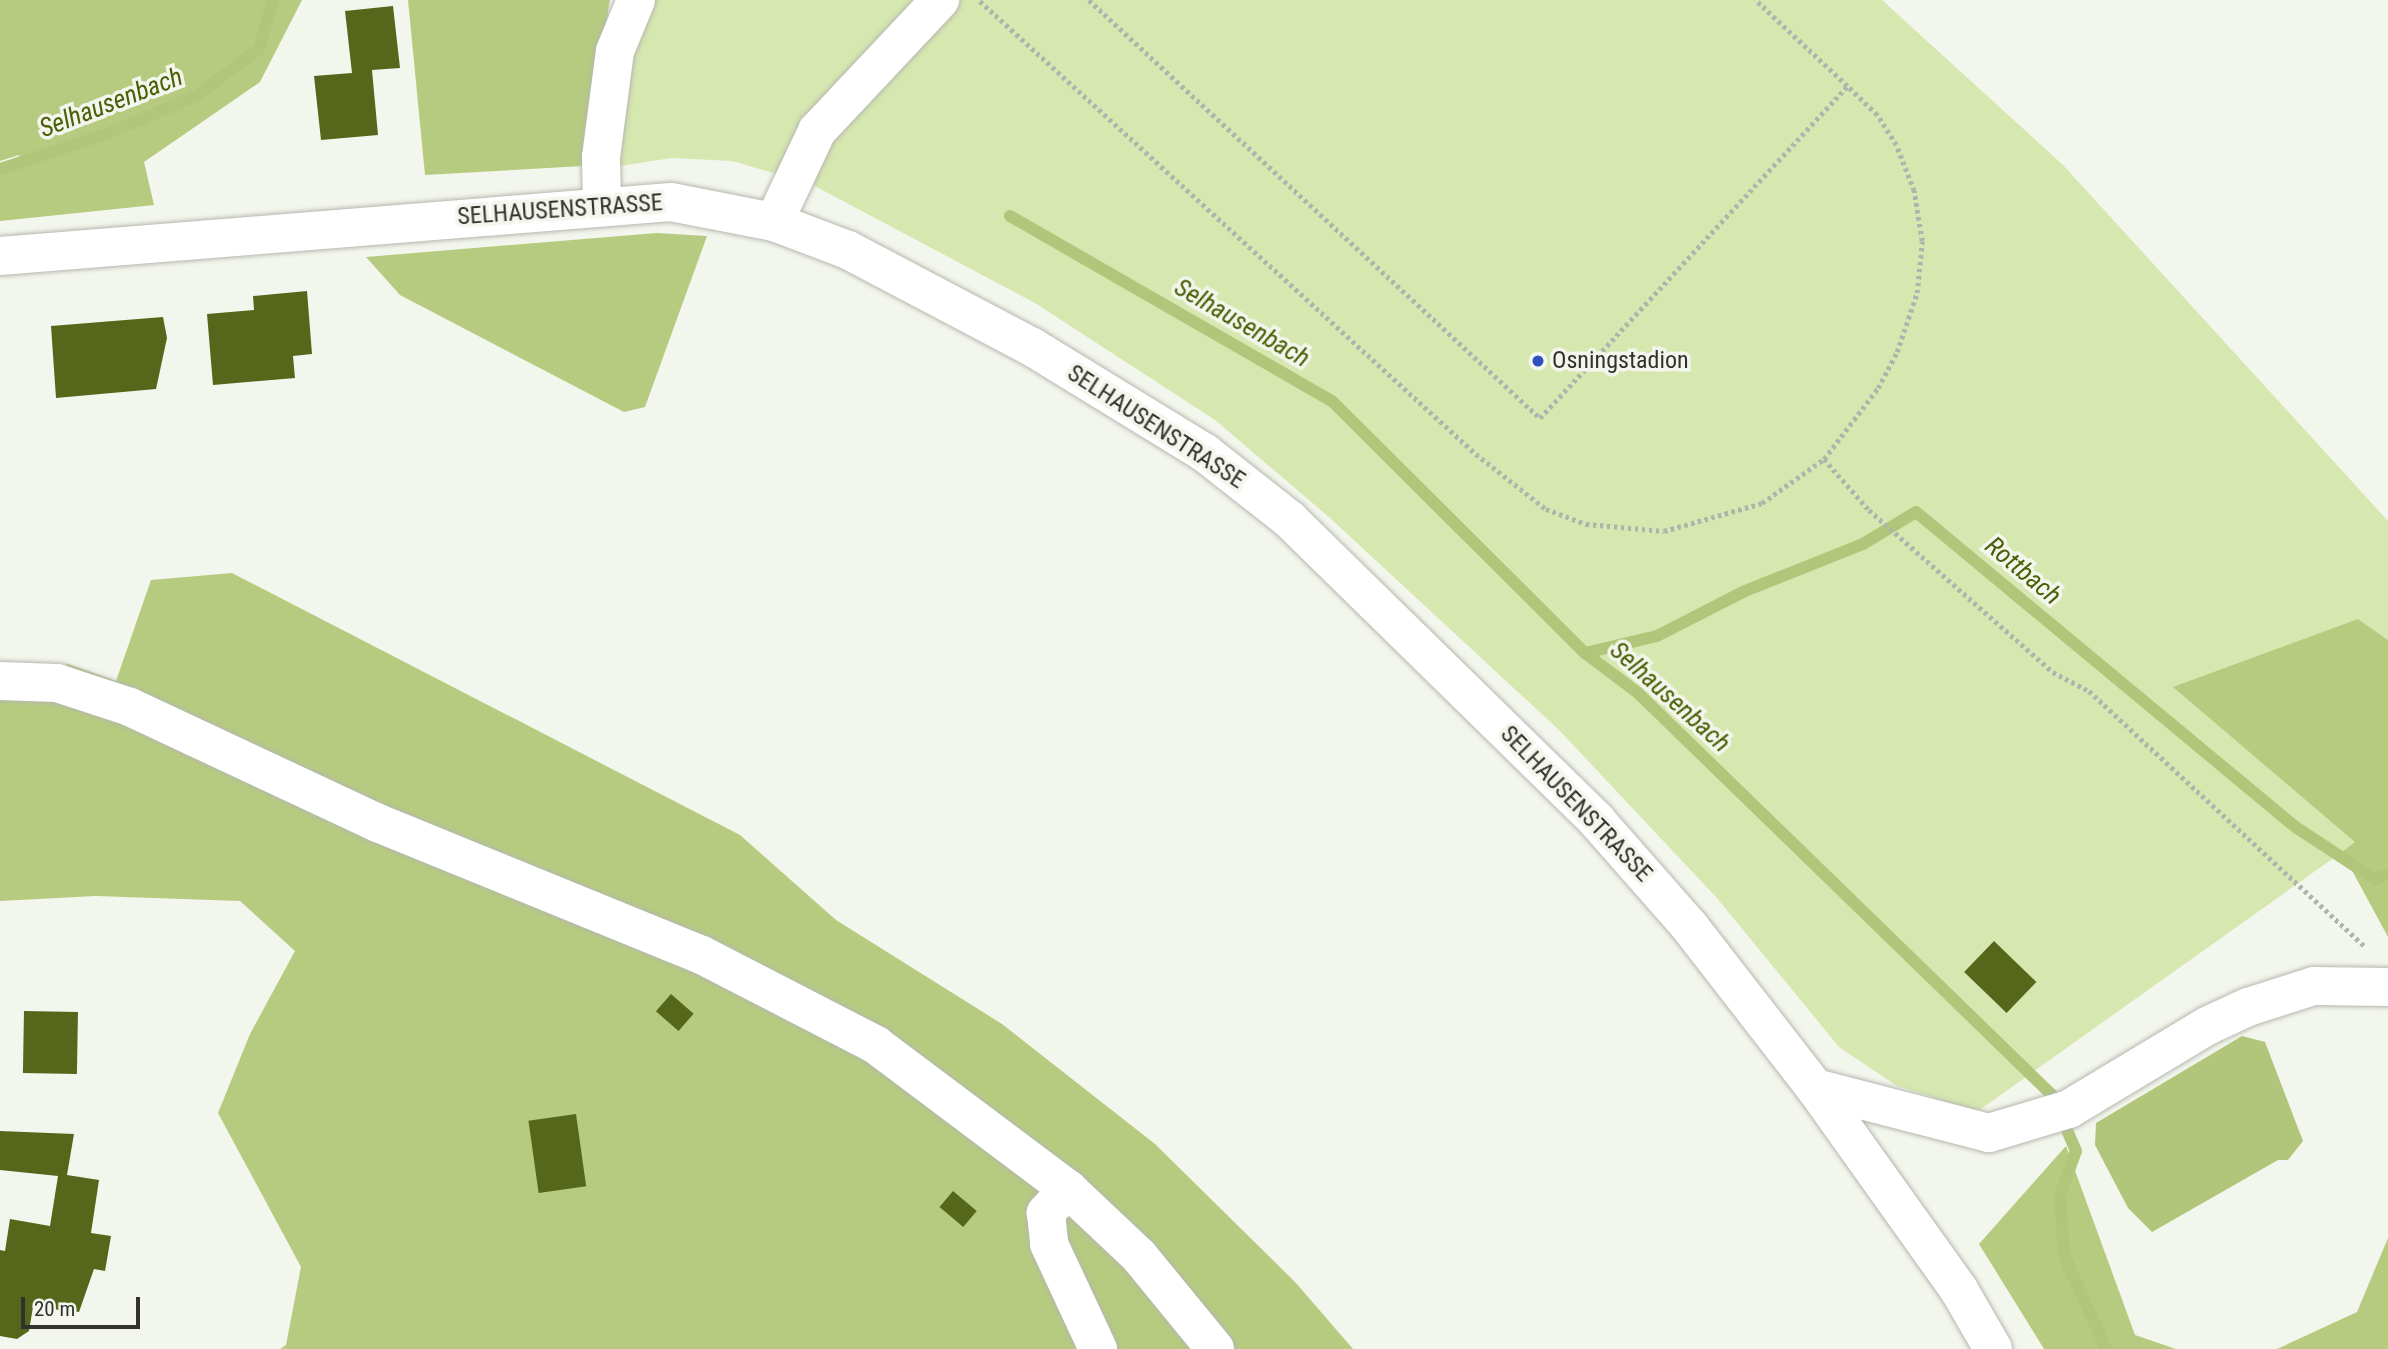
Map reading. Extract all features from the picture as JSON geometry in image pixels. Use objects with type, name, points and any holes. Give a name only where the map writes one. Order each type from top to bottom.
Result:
[{"type":"street","points":[[603,204],[601,157],[615,51],[636,0]]},
{"type":"street","points":[[774,222],[817,131],[940,0]]},
{"type":"street","name":"SELHAUSENSTRASSE","points":[[0,256],[603,204],[671,202],[774,222],[848,250],[1032,347],[1205,453],[1289,519],[1597,821],[1690,927],[1815,1088],[1959,1290],[1993,1349]]},
{"type":"street","points":[[0,681],[57,683],[130,707],[378,823],[702,955],[876,1045],[1068,1189],[1139,1256],[1215,1349]]},
{"type":"street","points":[[1815,1088],[1989,1133],[2060,1113],[2207,1026],[2248,1007],[2314,986],[2384,987]]},
{"type":"street","points":[[1068,1189],[1046,1213],[1049,1244],[1098,1349]]},
{"type":"path","points":[[979,0],[1476,454],[1546,509],[1586,524],[1664,531],[1762,503],[1824,459],[1878,388],[1897,352],[1917,293],[1922,241],[1914,191],[1896,145],[1877,115],[1755,0]]},
{"type":"path","points":[[1089,0],[1540,418],[1847,86]]},
{"type":"path","points":[[1824,459],[1909,545],[2053,672],[2089,691],[2378,959],[2384,987]]},
{"type":"shaded area","points":[[0,0],[302,0],[260,82],[144,162],[154,205],[0,221],[0,173],[23,166],[19,155],[0,161]]},
{"type":"shaded area","points":[[408,0],[610,0],[583,166],[425,175]]},
{"type":"shaded area","points":[[644,0],[1882,0],[2063,165],[2388,521],[2388,640],[2358,619],[2356,842],[1978,1111],[1897,1086],[1839,1047],[1716,897],[1559,730],[1330,518],[1215,420],[1035,303],[811,184],[732,161],[672,158],[613,167]]},
{"type":"shaded area","points":[[657,233],[707,236],[645,407],[624,412],[400,295],[366,257]]},
{"type":"shaded area","points":[[232,573],[740,835],[836,920],[1002,1024],[1155,1144],[1296,1283],[1353,1349],[280,1349],[286,1345],[301,1267],[218,1113],[250,1034],[295,951],[240,901],[96,896],[0,901],[0,700],[76,702],[66,663],[116,681],[151,580]]},
{"type":"shaded area","points":[[2358,619],[2388,640],[2388,937],[2342,852],[2355,842],[2173,687]]},
{"type":"shaded area","points":[[2242,1036],[2265,1042],[2303,1141],[2288,1160],[2278,1160],[2152,1232],[2128,1208],[2095,1145],[2096,1123]]},
{"type":"shaded area","points":[[2066,1146],[2135,1335],[2176,1349],[2044,1349],[1979,1244]]},
{"type":"shaded area","points":[[2388,1238],[2388,1349],[2277,1349],[2357,1312]]},
{"type":"building","points":[[393,6],[400,68],[372,70],[378,135],[321,140],[314,76],[352,73],[345,11]]},
{"type":"building","points":[[307,291],[312,354],[293,356],[295,378],[213,385],[207,314],[254,310],[253,296]]},
{"type":"building","points":[[163,317],[167,338],[156,389],[56,398],[51,326]]},
{"type":"building","points":[[1994,941],[2036,982],[2007,1013],[1964,972]]},
{"type":"building","points":[[671,994],[694,1014],[679,1031],[656,1011]]},
{"type":"building","points":[[24,1011],[78,1012],[77,1074],[23,1073]]},
{"type":"building","points":[[576,1114],[586,1186],[539,1193],[528,1121]]},
{"type":"building","points":[[0,1131],[74,1134],[67,1175],[99,1180],[91,1233],[111,1236],[105,1271],[94,1269],[79,1312],[33,1307],[29,1331],[17,1339],[0,1336],[0,1250],[5,1251],[10,1219],[50,1226],[58,1176],[0,1170]]},
{"type":"building","points":[[953,1191],[977,1211],[963,1227],[940,1207]]},
{"type":"waterway","name":"Selhausenbach","points":[[0,169],[106,134],[196,96],[259,49],[273,0]]},
{"type":"waterway","name":"Selhausenbach","points":[[1010,216],[1332,401],[1585,653],[1638,693],[2052,1095],[2076,1151],[2060,1195],[2064,1255],[2106,1349]]},
{"type":"waterway","name":"Rottbach","points":[[1585,653],[1657,636],[1745,591],[1863,544],[1916,512],[2297,828],[2375,879],[2388,874]]},
{"type":"place","name":"Osningstadion","points":[[1538,361]]}]
